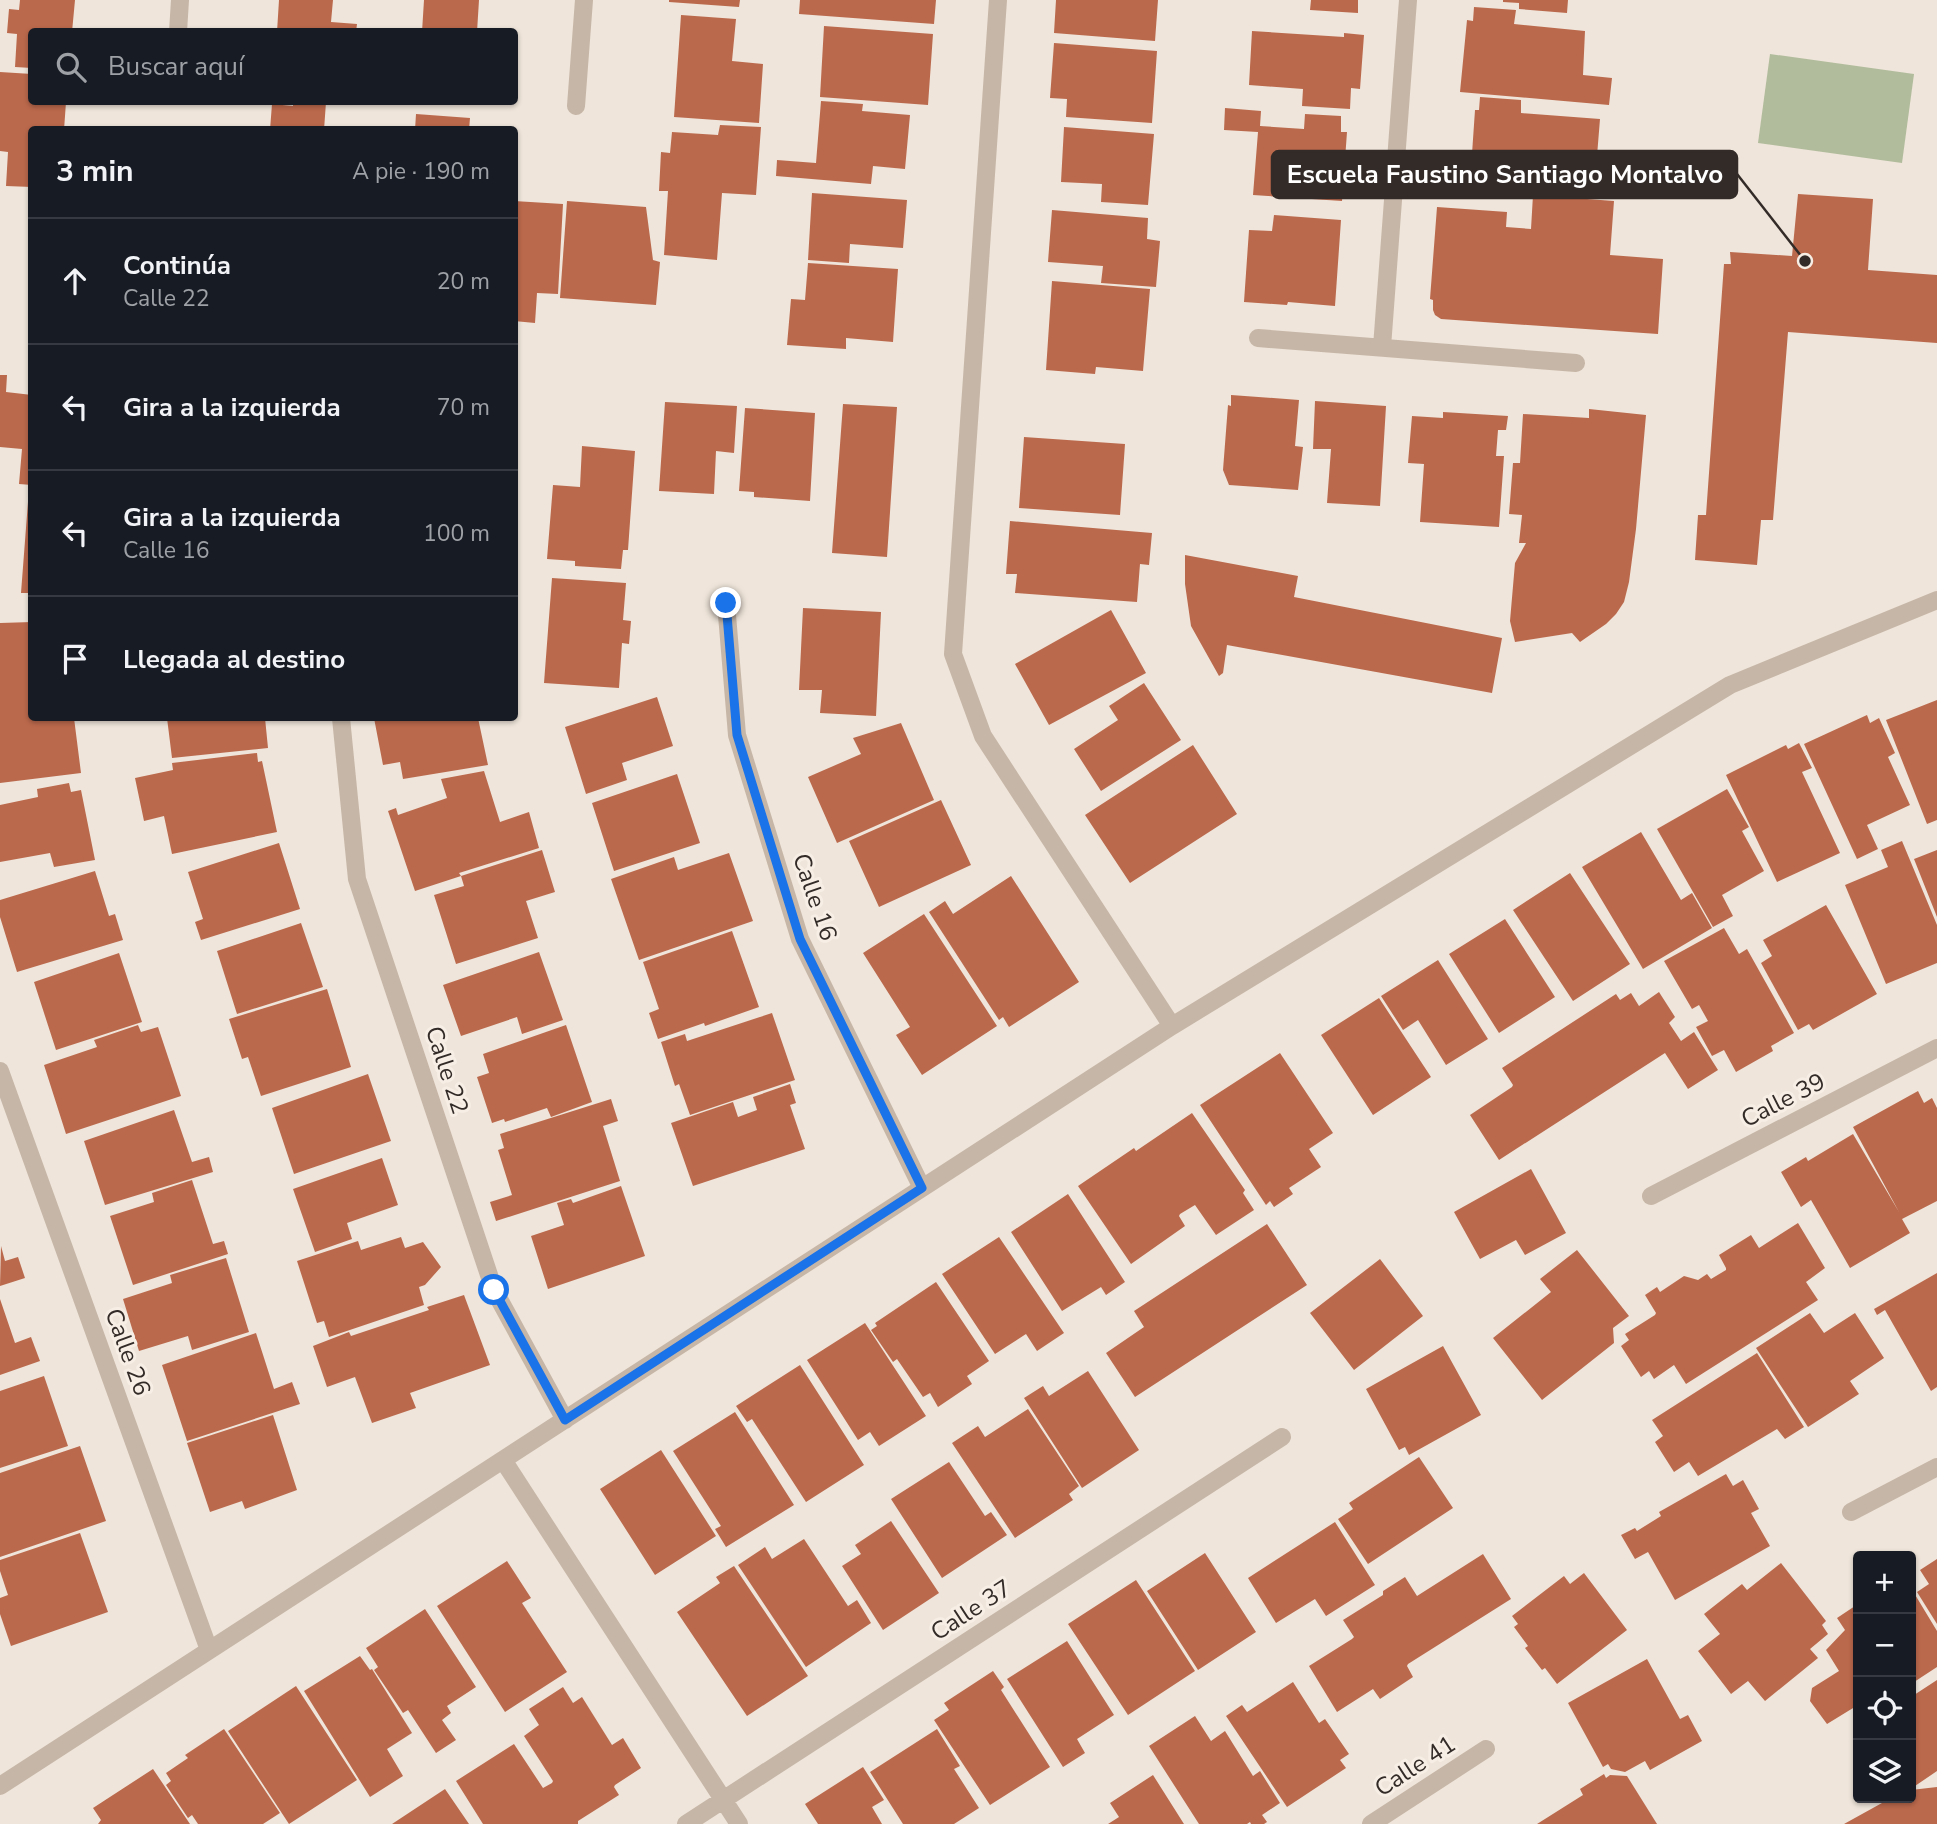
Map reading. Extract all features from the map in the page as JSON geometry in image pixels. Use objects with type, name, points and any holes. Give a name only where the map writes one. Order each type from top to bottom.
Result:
[{"type":"street","points":[[178,28],[180,0]]},
{"type":"street","points":[[576,106],[584,0]]},
{"type":"street","points":[[998,0],[953,654],[983,736],[1172,1026]]},
{"type":"street","points":[[1382,347],[1408,0]]},
{"type":"street","points":[[1258,338],[1576,363]]},
{"type":"street","points":[[0,1786],[1172,1026],[1731,685],[1937,600]]},
{"type":"street","name":"Calle 16","points":[[726,603],[737,735],[800,939],[922,1188]]},
{"type":"street","name":"Calle 22","points":[[341,721],[357,878],[494,1290],[565,1420]]},
{"type":"street","name":"Calle 39","points":[[1651,1196],[1937,1048]]},
{"type":"street","name":"Calle 26","points":[[0,1071],[209,1650]]},
{"type":"street","name":"Calle 37","points":[[686,1824],[1282,1437]]},
{"type":"street","points":[[503,1460],[740,1824]]},
{"type":"street","points":[[1851,1511],[1937,1467]]},
{"type":"street","name":"Calle 41","points":[[1371,1824],[1486,1749]]},
{"type":"green space","points":[[1770,54],[1914,74],[1902,163],[1758,143]]},
{"type":"building","points":[[20,0],[75,0],[72,28],[28,28],[28,68],[15,67],[17,34],[7,33],[9,9],[19,10]]},
{"type":"building","points":[[279,0],[333,0],[331,22],[357,24],[356,28],[277,28]]},
{"type":"building","points":[[424,0],[479,0],[477,28],[422,28]]},
{"type":"building","points":[[669,0],[740,0],[739,7]]},
{"type":"building","points":[[800,0],[936,0],[934,24],[799,14]]},
{"type":"building","points":[[1056,0],[1158,0],[1155,41],[1054,33]]},
{"type":"building","points":[[1311,0],[1358,0],[1358,13],[1310,10]]},
{"type":"building","points":[[1503,0],[1568,0],[1567,13],[1519,9],[1519,3]]},
{"type":"building","points":[[1474,7],[1516,10],[1514,24],[1585,31],[1583,75],[1612,78],[1609,105],[1460,92],[1467,20],[1473,21]]},
{"type":"building","points":[[681,15],[736,19],[732,61],[763,64],[759,123],[674,117]]},
{"type":"building","points":[[824,26],[933,34],[928,105],[820,97]]},
{"type":"building","points":[[1252,31],[1344,37],[1344,33],[1364,35],[1360,89],[1351,88],[1350,109],[1302,106],[1303,89],[1249,85]]},
{"type":"building","points":[[1054,43],[1157,51],[1152,123],[1066,117],[1067,99],[1050,98]]},
{"type":"building","points":[[0,72],[28,74],[28,105],[66,105],[64,126],[28,126],[28,187],[6,186],[8,152],[0,151]]},
{"type":"building","points":[[1480,97],[1521,100],[1521,113],[1600,119],[1594,193],[1470,183],[1475,110],[1479,110]]},
{"type":"building","points":[[821,101],[863,104],[862,111],[910,115],[905,169],[873,166],[871,184],[776,176],[777,160],[816,163]]},
{"type":"building","points":[[272,105],[326,105],[324,126],[270,126]]},
{"type":"building","points":[[1225,108],[1261,111],[1260,126],[1304,129],[1305,114],[1341,116],[1341,132],[1347,132],[1342,201],[1253,195],[1258,132],[1224,130]]},
{"type":"building","points":[[416,114],[470,118],[469,126],[415,126]]},
{"type":"building","points":[[720,125],[761,127],[756,195],[722,193],[717,260],[664,255],[668,191],[659,191],[661,152],[670,153],[672,132],[718,135]]},
{"type":"building","points":[[1064,127],[1154,134],[1148,205],[1101,202],[1102,184],[1061,182]]},
{"type":"building","points":[[812,193],[907,200],[903,248],[850,244],[849,263],[808,260]]},
{"type":"building","points":[[1798,194],[1873,199],[1868,270],[1937,275],[1937,343],[1788,332],[1773,520],[1761,520],[1757,565],[1695,560],[1698,515],[1706,515],[1724,264],[1731,264],[1730,252],[1792,256]]},
{"type":"building","points":[[1533,195],[1614,201],[1610,255],[1663,259],[1658,334],[1441,319],[1435,315],[1433,300],[1430,299],[1437,207],[1507,212],[1506,227],[1531,229]]},
{"type":"building","points":[[518,201],[563,204],[558,294],[537,293],[535,323],[518,321]]},
{"type":"building","points":[[567,201],[646,207],[653,260],[660,262],[656,305],[560,298]]},
{"type":"building","points":[[1052,210],[1148,218],[1147,239],[1160,241],[1156,287],[1101,283],[1103,266],[1048,262]]},
{"type":"building","points":[[1274,215],[1341,220],[1335,306],[1244,302],[1249,230],[1272,231]]},
{"type":"building","points":[[808,263],[898,269],[893,342],[846,338],[846,349],[787,345],[791,299],[805,300]]},
{"type":"building","points":[[1052,281],[1150,289],[1143,371],[1096,367],[1095,374],[1046,370]]},
{"type":"building","points":[[0,375],[7,375],[6,392],[28,395],[28,485],[19,484],[22,449],[0,447]]},
{"type":"building","points":[[1231,395],[1299,400],[1295,446],[1303,447],[1298,490],[1229,485],[1223,470]]},
{"type":"building","points":[[1315,401],[1386,406],[1380,506],[1327,503],[1331,449],[1313,449]]},
{"type":"building","points":[[665,402],[737,406],[734,453],[716,451],[714,494],[659,491]]},
{"type":"building","points":[[843,404],[897,407],[887,557],[832,553]]},
{"type":"building","points":[[745,408],[815,413],[810,501],[754,497],[754,492],[739,491]]},
{"type":"building","points":[[1589,409],[1646,415],[1636,529],[1624,602],[1606,624],[1580,642],[1572,633],[1515,642],[1510,621],[1515,563],[1526,543],[1519,543],[1522,515],[1509,514],[1513,463],[1520,463],[1523,414],[1589,418]]},
{"type":"building","points":[[1443,412],[1508,416],[1506,430],[1498,430],[1496,456],[1504,456],[1499,527],[1420,522],[1424,464],[1408,463],[1412,416],[1443,418]]},
{"type":"building","points":[[1024,437],[1125,444],[1120,515],[1019,508]]},
{"type":"building","points":[[582,446],[635,451],[628,550],[623,550],[621,569],[575,566],[575,561],[547,559],[553,485],[580,487]]},
{"type":"building","points":[[28,502],[28,593],[21,593]]},
{"type":"building","points":[[1010,521],[1152,533],[1149,565],[1140,564],[1137,602],[1015,593],[1017,574],[1006,574]]},
{"type":"building","points":[[1185,555],[1298,576],[1294,597],[1502,638],[1492,693],[1227,645],[1223,673],[1219,676],[1191,626],[1185,584]]},
{"type":"building","points":[[552,578],[626,583],[623,620],[631,621],[629,644],[622,643],[619,688],[544,683]]},
{"type":"building","points":[[803,608],[881,612],[876,716],[820,713],[822,690],[799,690]]},
{"type":"building","points":[[1111,610],[1146,673],[1049,725],[1015,664]]},
{"type":"building","points":[[28,622],[28,721],[74,721],[81,773],[0,783],[0,623]]},
{"type":"building","points":[[1144,683],[1181,740],[1101,791],[1074,749],[1118,720],[1109,706]]},
{"type":"building","points":[[657,697],[673,746],[622,763],[627,780],[586,794],[565,727]]},
{"type":"building","points":[[1937,700],[1937,820],[1927,824],[1886,720]]},
{"type":"building","points":[[1867,715],[1870,723],[1879,718],[1895,753],[1888,757],[1910,805],[1867,825],[1878,849],[1857,859],[1804,744]]},
{"type":"building","points":[[167,721],[265,721],[268,748],[172,758]]},
{"type":"building","points":[[375,721],[479,721],[488,765],[403,779],[400,762],[383,765]]},
{"type":"building","points":[[901,723],[934,800],[837,843],[808,777],[861,754],[853,738]]},
{"type":"building","points":[[1799,743],[1812,768],[1802,772],[1840,853],[1777,882],[1726,775],[1786,745],[1788,749]]},
{"type":"building","points":[[1193,745],[1237,814],[1130,883],[1085,815]]},
{"type":"building","points":[[257,753],[258,762],[262,761],[277,832],[172,854],[164,816],[144,821],[135,778],[173,770],[172,763]]},
{"type":"building","points":[[484,771],[500,822],[529,812],[539,848],[459,873],[461,876],[415,891],[388,811],[396,808],[398,815],[447,798],[441,779]]},
{"type":"building","points":[[677,774],[700,843],[614,871],[592,803]]},
{"type":"building","points":[[69,783],[71,792],[81,790],[95,860],[54,867],[50,853],[0,862],[0,805],[38,797],[37,789]]},
{"type":"building","points":[[1727,789],[1749,827],[1742,831],[1764,871],[1722,895],[1733,916],[1713,927],[1657,829]]},
{"type":"building","points":[[941,800],[971,865],[879,907],[849,841]]},
{"type":"building","points":[[1641,832],[1681,900],[1692,893],[1712,928],[1643,969],[1582,867]]},
{"type":"building","points":[[1902,841],[1937,925],[1937,963],[1886,984],[1845,885],[1888,867],[1881,850]]},
{"type":"building","points":[[279,843],[300,909],[201,940],[195,922],[203,919],[188,872]]},
{"type":"building","points":[[542,850],[555,892],[526,901],[538,938],[456,964],[434,895],[464,886],[461,876]]},
{"type":"building","points":[[1937,850],[1937,917],[1914,859]]},
{"type":"building","points":[[729,853],[753,921],[639,960],[611,879],[674,857],[678,870]]},
{"type":"building","points":[[95,871],[109,916],[115,914],[123,940],[17,972],[0,917],[0,900]]},
{"type":"building","points":[[1570,873],[1630,964],[1573,1001],[1513,910]]},
{"type":"building","points":[[1011,876],[1079,982],[1009,1027],[1003,1017],[999,1020],[929,912],[945,901],[953,914]]},
{"type":"building","points":[[1826,905],[1877,994],[1813,1030],[1809,1024],[1798,1030],[1761,963],[1772,956],[1763,940]]},
{"type":"building","points":[[924,914],[997,1026],[922,1075],[896,1035],[910,1027],[863,953]]},
{"type":"building","points":[[1505,919],[1555,997],[1499,1033],[1449,954]]},
{"type":"building","points":[[301,923],[323,987],[237,1014],[217,951]]},
{"type":"building","points":[[1724,928],[1739,954],[1747,949],[1794,1033],[1771,1046],[1773,1051],[1736,1072],[1724,1050],[1712,1056],[1696,1027],[1708,1021],[1699,1005],[1692,1009],[1664,961]]},
{"type":"building","points":[[732,931],[759,1007],[658,1039],[649,1013],[659,1009],[643,962]]},
{"type":"building","points":[[539,952],[563,1020],[522,1034],[517,1017],[461,1036],[443,985]]},
{"type":"building","points":[[119,953],[142,1022],[56,1050],[34,982]]},
{"type":"building","points":[[1438,960],[1488,1039],[1446,1065],[1418,1020],[1403,1030],[1381,996]]},
{"type":"building","points":[[327,989],[351,1067],[261,1096],[248,1057],[242,1059],[229,1019]]},
{"type":"building","points":[[1659,992],[1675,1017],[1669,1023],[1681,1041],[1694,1032],[1718,1070],[1688,1089],[1665,1053],[1499,1160],[1470,1115],[1512,1087],[1502,1068],[1616,994],[1620,1000],[1631,993],[1639,1006]]},
{"type":"building","points":[[1379,998],[1431,1077],[1373,1115],[1321,1035]]},
{"type":"building","points":[[772,1013],[795,1080],[690,1115],[679,1084],[675,1086],[661,1042],[685,1034],[687,1041]]},
{"type":"building","points":[[138,1025],[141,1032],[158,1027],[181,1096],[66,1134],[44,1065],[97,1047],[94,1040]]},
{"type":"building","points":[[566,1025],[592,1102],[551,1117],[547,1108],[505,1122],[504,1119],[492,1123],[477,1077],[489,1073],[483,1054]]},
{"type":"building","points":[[1280,1053],[1333,1133],[1309,1149],[1321,1167],[1289,1188],[1293,1194],[1274,1207],[1270,1201],[1266,1205],[1200,1105]]},
{"type":"building","points":[[368,1074],[391,1141],[294,1174],[272,1108]]},
{"type":"building","points":[[790,1084],[796,1103],[790,1105],[805,1149],[693,1186],[671,1123],[733,1102],[738,1117],[757,1110],[753,1097]]},
{"type":"building","points":[[1918,1091],[1924,1103],[1932,1098],[1937,1108],[1937,1201],[1902,1219],[1910,1233],[1850,1268],[1811,1200],[1801,1207],[1781,1172],[1806,1157],[1808,1161],[1853,1134],[1899,1212],[1853,1127]]},
{"type":"building","points":[[611,1099],[618,1121],[603,1126],[620,1181],[496,1221],[490,1202],[512,1195],[498,1150],[504,1148],[500,1134]]},
{"type":"building","points":[[174,1110],[192,1162],[209,1157],[213,1172],[105,1205],[84,1141]]},
{"type":"building","points":[[1192,1113],[1245,1190],[1243,1193],[1254,1210],[1216,1235],[1195,1205],[1179,1216],[1185,1226],[1131,1264],[1078,1186]]},
{"type":"building","points":[[382,1158],[398,1205],[347,1223],[352,1239],[315,1252],[293,1189]]},
{"type":"building","points":[[1531,1169],[1566,1233],[1525,1255],[1516,1240],[1480,1259],[1454,1212]]},
{"type":"building","points":[[192,1180],[213,1244],[224,1241],[228,1254],[133,1285],[110,1216],[154,1202],[152,1193]]},
{"type":"building","points":[[621,1186],[645,1256],[548,1289],[531,1236],[564,1225],[557,1203],[571,1199],[573,1203]]},
{"type":"building","points":[[1068,1194],[1125,1282],[1106,1295],[1101,1287],[1062,1311],[1011,1232]]},
{"type":"building","points":[[1798,1223],[1825,1268],[1806,1282],[1818,1300],[1686,1384],[1674,1365],[1654,1379],[1649,1371],[1641,1377],[1621,1346],[1629,1340],[1625,1334],[1656,1313],[1645,1295],[1657,1287],[1660,1292],[1684,1276],[1698,1280],[1707,1274],[1711,1279],[1726,1270],[1719,1255],[1751,1235],[1759,1248]]},
{"type":"building","points":[[1267,1224],[1307,1285],[1135,1397],[1106,1353],[1144,1327],[1134,1311]]},
{"type":"building","points":[[401,1237],[405,1248],[423,1242],[441,1267],[425,1285],[419,1287],[424,1305],[329,1337],[324,1321],[317,1323],[297,1261],[358,1241],[361,1250]]},
{"type":"building","points":[[999,1237],[1064,1333],[1037,1351],[1026,1334],[995,1354],[942,1274]]},
{"type":"building","points":[[1,1246],[5,1261],[18,1257],[25,1278],[0,1286]]},
{"type":"building","points":[[1577,1250],[1629,1316],[1613,1328],[1614,1343],[1542,1400],[1493,1338],[1551,1292],[1540,1279]]},
{"type":"building","points":[[226,1258],[249,1332],[192,1350],[188,1336],[139,1351],[123,1299],[172,1283],[170,1275]]},
{"type":"building","points":[[1380,1259],[1423,1316],[1354,1370],[1310,1313]]},
{"type":"building","points":[[1937,1273],[1937,1387],[1931,1391],[1885,1310],[1877,1315],[1874,1309]]},
{"type":"building","points":[[936,1282],[989,1361],[967,1376],[972,1384],[938,1407],[930,1393],[923,1397],[897,1359],[893,1362],[871,1330],[877,1326],[875,1323]]},
{"type":"building","points":[[464,1295],[490,1365],[410,1393],[416,1408],[372,1423],[355,1377],[327,1387],[313,1346],[349,1332],[351,1336],[429,1310],[427,1307]]},
{"type":"building","points":[[0,1299],[15,1343],[31,1337],[40,1361],[0,1375]]},
{"type":"building","points":[[1810,1313],[1824,1333],[1855,1313],[1884,1358],[1850,1381],[1859,1394],[1808,1427],[1756,1348]]},
{"type":"building","points":[[865,1323],[926,1416],[879,1446],[870,1432],[858,1440],[807,1360]]},
{"type":"building","points":[[256,1333],[274,1389],[292,1382],[300,1404],[187,1441],[162,1365]]},
{"type":"building","points":[[1443,1346],[1481,1415],[1409,1455],[1405,1447],[1399,1450],[1366,1389]]},
{"type":"building","points":[[1757,1353],[1804,1427],[1785,1439],[1777,1429],[1698,1476],[1689,1462],[1674,1472],[1655,1442],[1663,1436],[1652,1420]]},
{"type":"building","points":[[800,1365],[864,1465],[806,1502],[752,1419],[747,1422],[736,1406]]},
{"type":"building","points":[[1088,1371],[1139,1450],[1082,1488],[1024,1398],[1043,1386],[1049,1396]]},
{"type":"building","points":[[44,1376],[68,1446],[0,1468],[0,1391]]},
{"type":"building","points":[[1028,1409],[1079,1486],[1069,1494],[1073,1500],[1015,1538],[952,1443],[978,1426],[985,1437]]},
{"type":"building","points":[[735,1412],[794,1505],[726,1547],[715,1529],[721,1526],[673,1451]]},
{"type":"building","points":[[273,1415],[297,1490],[245,1509],[242,1501],[210,1512],[187,1443]]},
{"type":"building","points":[[80,1446],[106,1521],[0,1557],[0,1473]]},
{"type":"building","points":[[661,1450],[716,1536],[655,1575],[600,1489]]},
{"type":"building","points":[[1419,1457],[1453,1508],[1368,1564],[1338,1519],[1353,1509],[1349,1503]]},
{"type":"building","points":[[949,1462],[985,1516],[991,1512],[1007,1535],[942,1578],[891,1499]]},
{"type":"building","points":[[1726,1474],[1733,1486],[1743,1480],[1759,1509],[1751,1513],[1770,1546],[1675,1600],[1648,1552],[1635,1559],[1621,1535],[1635,1528],[1637,1531],[1661,1516],[1659,1512]]},
{"type":"building","points":[[891,1521],[939,1593],[883,1630],[842,1566],[861,1554],[855,1545]]},
{"type":"building","points":[[1335,1522],[1375,1585],[1326,1616],[1315,1599],[1276,1623],[1248,1578]]},
{"type":"building","points":[[80,1533],[108,1612],[11,1646],[0,1614],[0,1598],[8,1595],[0,1571],[0,1560]]},
{"type":"building","points":[[804,1539],[848,1606],[857,1600],[871,1623],[806,1667],[738,1565],[765,1547],[772,1559]]},
{"type":"building","points":[[1205,1553],[1256,1632],[1198,1670],[1147,1591]]},
{"type":"building","points":[[1483,1554],[1511,1599],[1408,1664],[1413,1677],[1380,1699],[1373,1689],[1337,1712],[1309,1666],[1354,1637],[1343,1620],[1383,1595],[1383,1591],[1405,1577],[1417,1596]]},
{"type":"building","points":[[1937,1559],[1937,1624],[1917,1592],[1929,1584],[1920,1570]]},
{"type":"building","points":[[507,1561],[531,1598],[522,1603],[567,1672],[505,1712],[437,1606]]},
{"type":"building","points":[[1781,1563],[1826,1621],[1822,1625],[1828,1634],[1810,1649],[1818,1658],[1765,1701],[1748,1681],[1731,1694],[1698,1651],[1720,1634],[1704,1614],[1742,1584],[1747,1590]]},
{"type":"building","points":[[734,1566],[808,1676],[747,1716],[677,1612],[720,1583],[716,1577]]},
{"type":"building","points":[[1584,1573],[1627,1630],[1557,1684],[1525,1648],[1528,1646],[1514,1627],[1518,1624],[1512,1616],[1564,1576],[1570,1584]]},
{"type":"building","points":[[1136,1580],[1195,1671],[1128,1715],[1068,1624]]},
{"type":"building","points":[[1916,1596],[1937,1631],[1937,1667],[1916,1681]]},
{"type":"building","points":[[1853,1607],[1853,1708],[1827,1724],[1810,1701],[1812,1688],[1839,1671],[1826,1650],[1845,1630],[1837,1618]]},
{"type":"building","points":[[425,1609],[476,1687],[447,1706],[451,1713],[442,1720],[456,1740],[436,1753],[408,1710],[403,1713],[374,1670],[378,1667],[366,1648]]},
{"type":"building","points":[[1067,1641],[1114,1715],[1077,1739],[1085,1753],[1063,1767],[1007,1679]]},
{"type":"building","points":[[360,1656],[370,1670],[372,1669],[412,1733],[387,1749],[403,1776],[370,1797],[304,1691]]},
{"type":"building","points":[[1647,1659],[1680,1719],[1688,1715],[1702,1741],[1650,1770],[1645,1761],[1625,1772],[1611,1769],[1608,1764],[1603,1767],[1568,1703]]},
{"type":"building","points":[[993,1671],[1004,1687],[1001,1690],[1050,1767],[990,1805],[934,1720],[949,1710],[944,1703]]},
{"type":"building","points":[[1937,1680],[1937,1771],[1916,1785],[1916,1740],[1916,1694]]},
{"type":"building","points":[[1293,1682],[1319,1723],[1325,1719],[1349,1754],[1340,1760],[1346,1768],[1287,1807],[1226,1716],[1242,1705],[1247,1712]]},
{"type":"building","points":[[296,1686],[357,1780],[289,1824],[228,1731]]},
{"type":"building","points":[[563,1687],[573,1703],[582,1697],[612,1745],[623,1738],[641,1768],[615,1785],[619,1795],[578,1821],[578,1824],[483,1824],[456,1781],[514,1744],[543,1788],[552,1783],[524,1736],[539,1725],[529,1709]]},
{"type":"building","points":[[1195,1716],[1211,1741],[1225,1731],[1253,1776],[1260,1771],[1280,1803],[1262,1815],[1267,1822],[1264,1824],[1199,1824],[1149,1746]]},
{"type":"building","points":[[224,1729],[280,1813],[263,1824],[198,1824],[192,1815],[188,1818],[166,1785],[171,1781],[166,1773],[188,1758],[185,1755]]},
{"type":"building","points":[[937,1729],[960,1766],[954,1769],[979,1808],[954,1824],[903,1824],[870,1772]]},
{"type":"building","points":[[863,1767],[884,1800],[872,1807],[882,1824],[818,1824],[805,1804]]},
{"type":"building","points":[[153,1769],[190,1824],[98,1824],[101,1820],[93,1808]]},
{"type":"building","points":[[1604,1774],[1606,1778],[1610,1775],[1627,1776],[1657,1824],[1537,1824],[1583,1795],[1580,1789]]},
{"type":"building","points":[[1153,1775],[1184,1824],[1108,1824],[1119,1817],[1110,1803]]},
{"type":"building","points":[[1937,1787],[1937,1824],[1844,1824],[1882,1803],[1916,1803],[1916,1789]]},
{"type":"building","points":[[445,1789],[469,1824],[392,1824]]},
{"type":"place","name":"Escuela Faustino Santiago Montalvo","points":[[1805,261]]},
{"type":"route","points":[[494,1290],[565,1420],[922,1188],[800,939],[737,735],[726,603]]}]
